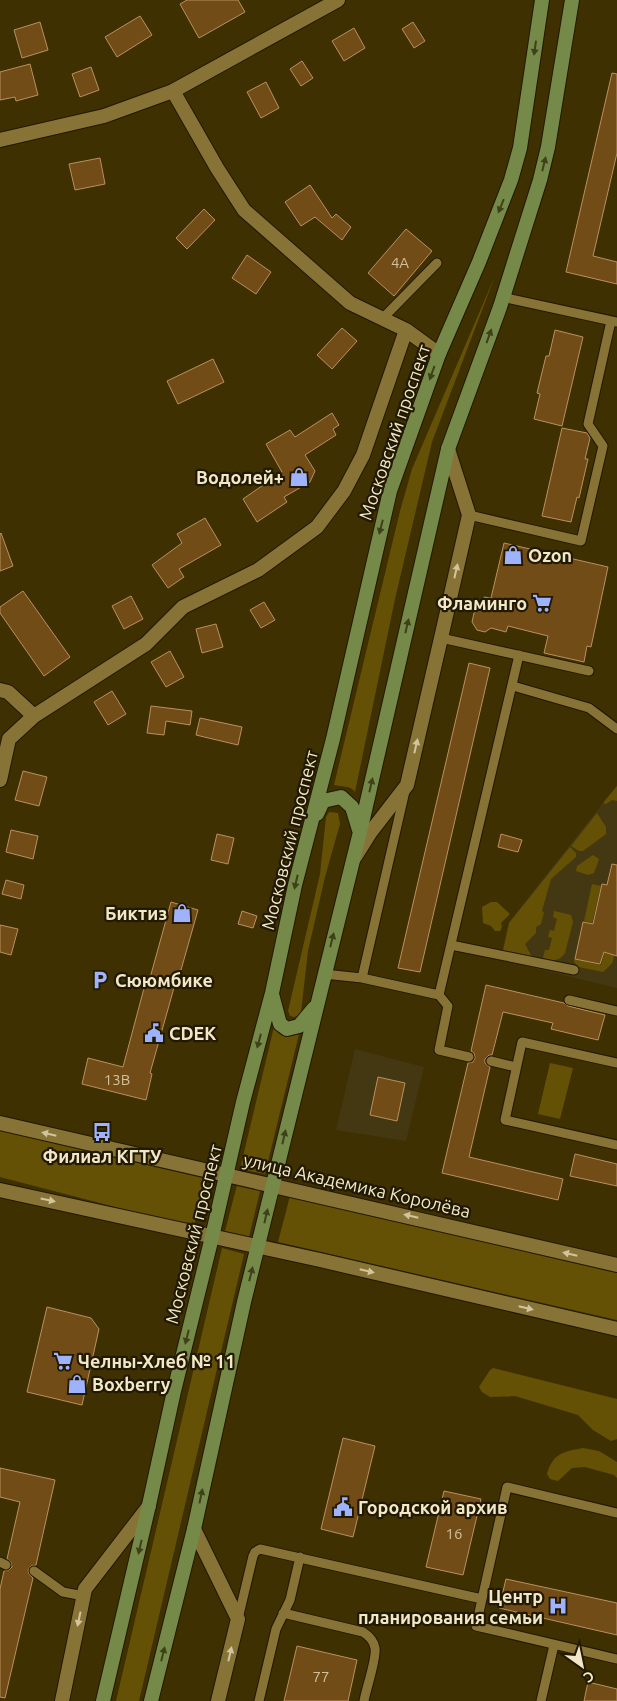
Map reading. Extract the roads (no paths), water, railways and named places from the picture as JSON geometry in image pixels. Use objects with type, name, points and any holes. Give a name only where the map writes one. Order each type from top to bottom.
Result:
[{"type":"main road","name":"Московский проспект","points":[[103,1701],[150,1506],[174,1391],[272,993],[308,835],[333,739],[390,491],[439,354],[479,262],[511,180],[520,148],[542,0]]},
{"type":"main road","points":[[151,1701],[194,1529],[244,1302],[360,832],[448,450],[502,297],[540,180],[548,147],[572,0]]},
{"type":"main road","points":[[308,835],[323,801],[341,797],[352,807],[360,832]]},
{"type":"main road","points":[[272,993],[280,1024],[287,1030],[299,1026],[317,1004]]},
{"type":"street","points":[[0,140],[104,116],[173,91],[338,0]]},
{"type":"street","points":[[173,91],[216,168],[244,210],[350,303],[406,330],[439,354]]},
{"type":"street","points":[[0,780],[9,739],[34,716],[146,644],[183,607],[258,570],[317,527],[344,491],[363,455],[406,330]]},
{"type":"street","points":[[351,864],[370,833],[407,785],[469,515],[448,450]]},
{"type":"street","points":[[0,690],[8,692],[34,716]]},
{"type":"street","name":"улица Академика Королёва","points":[[0,1123],[617,1265]]},
{"type":"street","points":[[0,1190],[617,1329]]},
{"type":"street","points":[[62,1701],[85,1589],[150,1506]]},
{"type":"street","points":[[194,1529],[238,1619],[218,1701]]},
{"type":"lane","points":[[382,319],[438,263]]},
{"type":"lane","points":[[469,515],[581,541],[603,446],[588,424],[614,322],[502,297]]},
{"type":"lane","points":[[441,638],[589,671]]},
{"type":"lane","points":[[440,995],[519,655]]},
{"type":"lane","points":[[512,686],[589,708],[617,729]]},
{"type":"lane","points":[[362,978],[407,785]]},
{"type":"lane","points":[[451,945],[574,970]]},
{"type":"lane","points":[[324,974],[362,978],[440,995],[448,1006],[439,1050],[469,1056]]},
{"type":"lane","points":[[569,1000],[617,1011]]},
{"type":"lane","points":[[617,1063],[522,1042],[504,1120],[617,1145]]},
{"type":"lane","points":[[491,1062],[516,1067]]},
{"type":"lane","points":[[617,1513],[507,1486],[476,1626],[617,1659]]},
{"type":"lane","points":[[238,1619],[254,1552],[265,1548],[482,1599]]},
{"type":"lane","points":[[259,1701],[276,1629],[290,1600],[300,1556]]},
{"type":"lane","points":[[393,1578],[394,1568]]},
{"type":"lane","points":[[34,1572],[63,1592],[84,1596]]},
{"type":"lane","points":[[283,1613],[363,1632],[369,1636],[376,1651],[364,1701]]},
{"type":"lane","points":[[541,1701],[554,1645]]},
{"type":"place","name":"Водолей+","points":[[299,477]]},
{"type":"place","name":"Ozon","points":[[513,555]]},
{"type":"place","name":"Фламинго","points":[[542,603]]},
{"type":"place","name":"Биктиз","points":[[182,913]]},
{"type":"place","name":"Сююмбике","points":[[100,980]]},
{"type":"place","name":"CDEK","points":[[154,1033]]},
{"type":"place","name":"Филиал КГТУ","points":[[102,1132]]},
{"type":"place","name":"Челны-Хлеб № 11","points":[[63,1361]]},
{"type":"place","name":"Boxberry","points":[[77,1384]]},
{"type":"place","name":"Городской архив","points":[[343,1507]]},
{"type":"place","name":"Центр планирования семьи","points":[[558,1606]]}]
